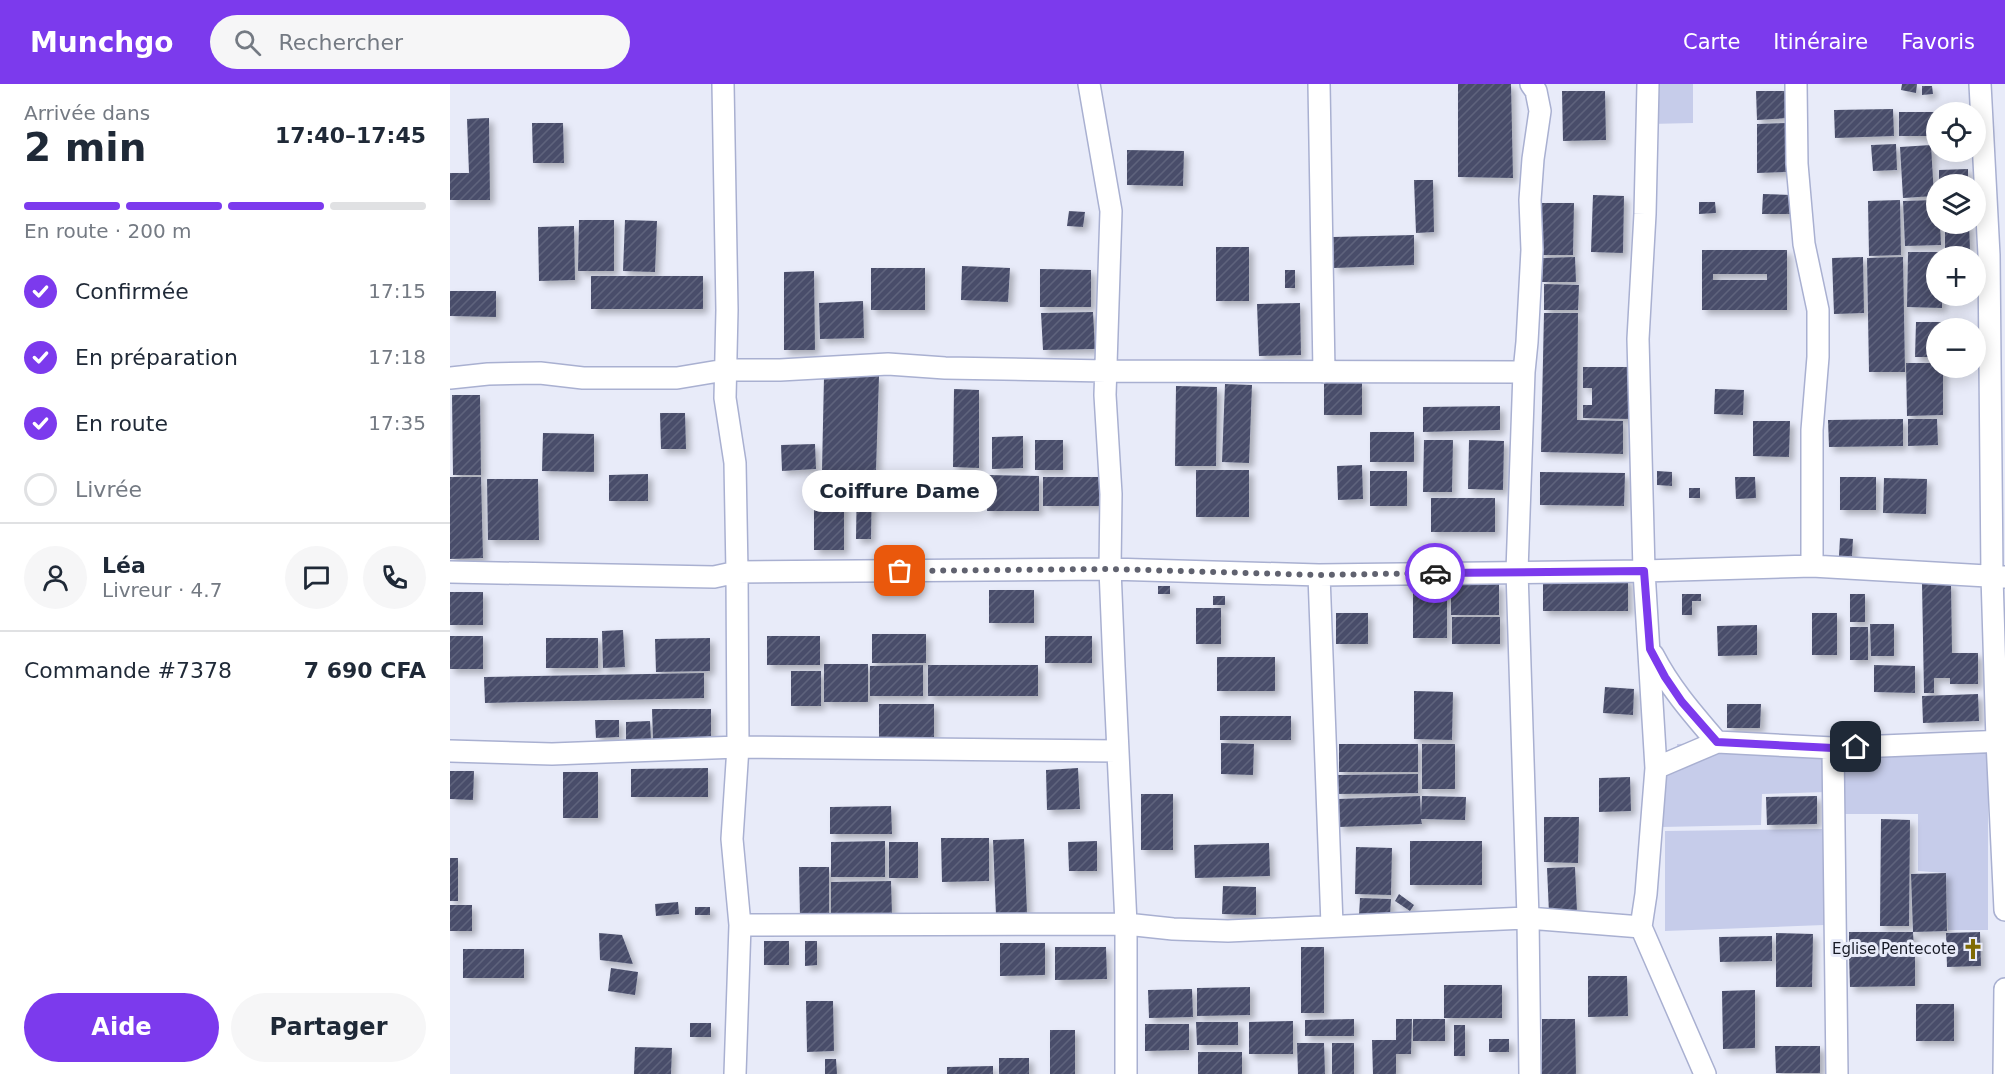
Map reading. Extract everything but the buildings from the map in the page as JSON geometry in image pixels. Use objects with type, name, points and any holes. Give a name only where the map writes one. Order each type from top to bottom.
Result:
[{"type":"street","points":[[723,84],[727,310],[725,398],[735,463],[737,572],[738,747],[732,840],[740,925],[735,1074]]},
{"type":"street","points":[[1089,84],[1112,211],[1106,371],[1111,495],[1110,569],[1126,924],[1126,1074]]},
{"type":"street","points":[[1319,84],[1324,372]]},
{"type":"street","points":[[1530,84],[1536,91],[1540,111],[1532,170],[1531,272],[1524,372],[1517,572],[1528,918],[1530,1074]]},
{"type":"street","points":[[1648,84],[1645,214],[1638,339],[1644,571],[1656,768],[1646,894],[1641,927],[1705,1074]]},
{"type":"street","points":[[1796,84],[1797,164],[1804,244],[1818,310],[1818,357],[1812,430],[1812,566]]},
{"type":"street","points":[[1980,84],[1997,254],[1999,577],[2005,910]]},
{"type":"street","points":[[450,378],[488,374],[540,373],[583,378],[676,378],[725,370],[780,370],[888,364],[945,368],[1106,371],[1524,372]]},
{"type":"street","points":[[450,572],[714,577],[737,572],[1110,569],[1319,575],[1644,571],[1812,566],[1999,577]]},
{"type":"street","points":[[1319,575],[1332,925]]},
{"type":"street","points":[[1650,649],[1682,702],[1717,742]]},
{"type":"street","points":[[1656,768],[1717,742],[1833,748],[2001,741]]},
{"type":"street","points":[[450,752],[552,754],[738,747],[1117,751]]},
{"type":"street","points":[[1833,748],[1837,1074]]},
{"type":"street","points":[[740,925],[1126,924],[1228,931],[1528,918],[1641,927]]},
{"type":"street","points":[[2004,1074],[2005,989]]},
{"type":"shaded area","points":[[1649,84],[1693,84],[1693,123],[1650,124]]},
{"type":"shaded area","points":[[1828,740],[1827,792],[1762,794],[1761,825],[1661,827],[1660,778],[1679,771],[1677,744]]},
{"type":"shaded area","points":[[1844,744],[1988,744],[1988,930],[1948,930],[1946,873],[1918,871],[1918,814],[1844,814]]},
{"type":"shaded area","points":[[1823,829],[1824,925],[1665,931],[1665,831]]},
{"type":"way so far","points":[[900,571],[1110,569],[1319,575],[1435,573]]},
{"type":"place","name":"Coiffure Dame","points":[[900,571]]},
{"type":"place","name":"Eglise Pentecote","points":[[1973,949]]},
{"type":"route","points":[[1435,573],[1644,571],[1650,649],[1682,702],[1717,742],[1833,748],[1856,747]]}]
